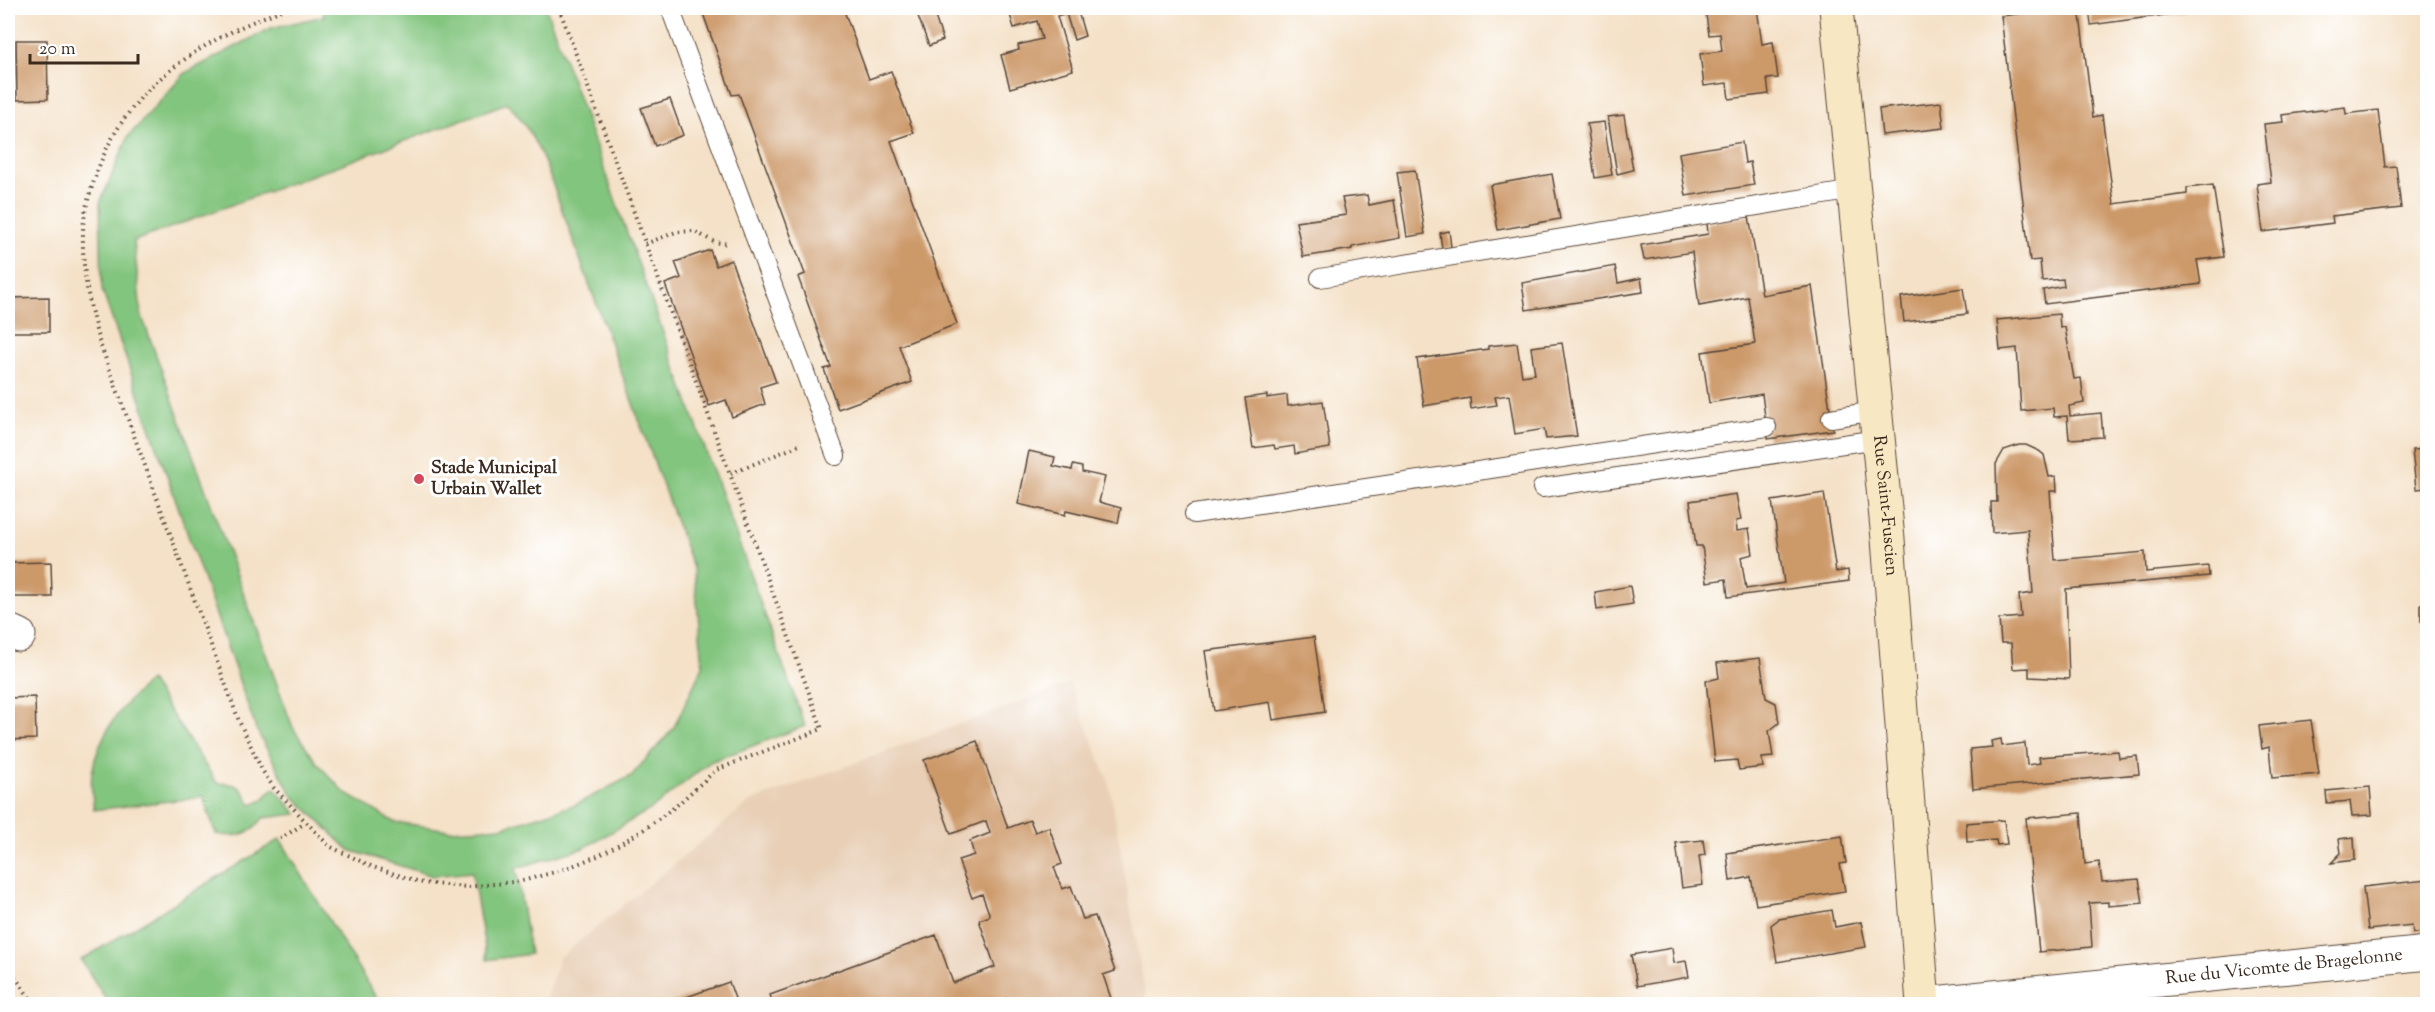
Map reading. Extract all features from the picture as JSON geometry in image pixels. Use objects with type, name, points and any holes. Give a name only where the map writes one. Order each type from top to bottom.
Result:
[{"type":"main road","name":"Rue Saint-Fuscien","points":[[1836,8],[1877,425],[1924,1005]]},
{"type":"street","name":"Rue du Vicomte de Bragelonne","points":[[1924,1005],[2427,953]]},
{"type":"lane","points":[[670,8],[836,456]]},
{"type":"lane","points":[[1320,278],[1854,190]]},
{"type":"lane","points":[[1832,418],[1877,425]]},
{"type":"lane","points":[[1542,488],[1877,425]]},
{"type":"lane","points":[[1194,514],[1767,427]]},
{"type":"path","points":[[287,8],[226,33],[193,52],[162,75],[136,100],[101,160],[88,197],[83,231],[88,300],[98,338],[239,721],[262,770],[274,788],[328,846],[373,867],[423,883],[467,887],[522,881],[562,870],[600,855],[642,831],[676,806],[716,770],[822,729],[559,8]]},
{"type":"path","points":[[645,244],[676,232],[694,231],[714,242],[732,244],[754,235]]},
{"type":"path","points":[[730,474],[828,434]]},
{"type":"path","points":[[280,839],[305,823]]},
{"type":"path","points":[[8,967],[34,1005]]},
{"type":"shaded area","points":[[1070,683],[1109,783],[1147,1004],[544,1004],[559,958],[750,802]]},
{"type":"green space","points":[[323,8],[368,8],[369,11],[404,8],[452,16],[479,8],[546,8],[805,726],[710,762],[653,808],[584,848],[516,868],[530,954],[487,960],[472,872],[433,876],[349,850],[292,795],[256,729],[102,290],[100,203],[128,137],[185,73],[271,28],[324,16]],"holes":[[[507,103],[530,133],[546,166],[694,571],[703,666],[673,729],[631,776],[577,804],[503,827],[450,830],[394,822],[345,793],[318,764],[293,728],[141,314],[134,241]]]},
{"type":"green space","points":[[150,681],[217,783],[239,787],[251,805],[261,801],[274,788],[297,814],[263,818],[248,832],[231,836],[216,834],[203,797],[94,810],[91,778],[95,759],[105,734],[120,710]]},
{"type":"green space","points":[[280,839],[380,1004],[109,1004],[81,960]]},
{"type":"building","points":[[701,8],[843,8],[869,79],[891,71],[914,133],[891,141],[957,324],[899,346],[912,382],[838,409],[824,369],[831,367],[798,277],[805,274],[739,94],[732,95]]},
{"type":"building","points":[[915,8],[932,8],[943,40],[929,46]]},
{"type":"building","points":[[1008,8],[1077,8],[1085,36],[1074,40],[1066,13],[1057,16],[1073,70],[1010,88],[1001,55],[1019,50],[1018,45],[1042,39],[1037,21],[1014,28]]},
{"type":"building","points":[[1705,8],[1757,8],[1762,44],[1773,42],[1778,78],[1767,79],[1769,94],[1729,99],[1727,83],[1704,86],[1700,54],[1722,51],[1720,34],[1709,35]]},
{"type":"building","points":[[2061,8],[2079,8],[2093,117],[2102,115],[2114,204],[2187,194],[2187,188],[2213,185],[2224,257],[2197,260],[2201,284],[2045,304],[2043,290],[2064,286],[2063,279],[2042,281],[2040,260],[2030,261],[2001,16]]},
{"type":"building","points":[[2089,8],[2185,8],[2186,12],[2091,25]]},
{"type":"building","points":[[16,40],[47,40],[48,99],[17,100]]},
{"type":"building","points":[[670,99],[683,135],[655,146],[641,108]]},
{"type":"building","points":[[1941,102],[1944,128],[1882,135],[1879,109]]},
{"type":"building","points":[[2345,107],[2346,114],[2378,110],[2385,167],[2396,166],[2401,208],[2332,216],[2333,223],[2263,232],[2257,184],[2271,182],[2264,124],[2283,122],[2282,115]]},
{"type":"building","points":[[1624,115],[1633,170],[1617,174],[1608,117]]},
{"type":"building","points":[[1604,122],[1612,175],[1595,178],[1587,124]]},
{"type":"building","points":[[1742,142],[1745,163],[1750,162],[1754,185],[1686,196],[1679,153]]},
{"type":"building","points":[[1415,170],[1425,234],[1407,237],[1397,172]]},
{"type":"building","points":[[1552,174],[1560,219],[1498,230],[1490,185]]},
{"type":"building","points":[[1367,195],[1369,205],[1394,200],[1400,238],[1303,257],[1296,222],[1346,215],[1342,198]]},
{"type":"building","points":[[1749,216],[1762,295],[1812,286],[1833,430],[1768,439],[1762,394],[1709,403],[1702,352],[1755,344],[1748,297],[1699,306],[1692,252],[1644,260],[1641,245],[1708,234],[1707,223]]},
{"type":"building","points":[[1449,231],[1451,247],[1442,249],[1440,233]]},
{"type":"building","points":[[710,250],[716,266],[731,260],[776,382],[760,387],[765,404],[732,417],[726,400],[709,406],[665,284],[681,278],[675,262]]},
{"type":"building","points":[[1615,266],[1618,283],[1641,278],[1643,292],[1526,310],[1522,283]]},
{"type":"building","points":[[1963,288],[1967,314],[1904,322],[1901,297]]},
{"type":"building","points":[[49,297],[49,332],[8,332],[8,298]]},
{"type":"building","points":[[2059,314],[2060,328],[2065,327],[2074,379],[2081,378],[2084,403],[2069,406],[2070,416],[2101,413],[2103,437],[2069,439],[2067,416],[2054,417],[2053,408],[2021,411],[2017,348],[2000,350],[1997,320]]},
{"type":"building","points":[[1517,343],[1522,376],[1535,374],[1531,347],[1562,343],[1577,436],[1546,439],[1544,429],[1515,434],[1509,395],[1495,397],[1497,405],[1471,409],[1470,398],[1424,406],[1417,359]]},
{"type":"building","points":[[1267,395],[1267,398],[1287,395],[1288,406],[1323,401],[1330,448],[1295,454],[1294,446],[1275,449],[1274,445],[1253,448],[1245,398]]},
{"type":"building","points":[[2026,445],[2044,455],[2049,477],[2056,476],[2057,491],[2050,491],[2055,560],[2145,552],[2146,572],[2208,566],[2209,576],[2066,589],[2069,679],[2029,677],[2029,668],[2013,669],[2011,643],[2001,643],[1999,619],[2021,617],[2019,595],[2033,593],[2028,530],[1992,533],[1991,502],[1997,502],[1996,464],[2004,450]]},
{"type":"building","points":[[2427,449],[2427,488],[2416,489],[2412,450]]},
{"type":"building","points":[[1029,451],[1055,457],[1053,466],[1072,470],[1073,465],[1082,467],[1082,472],[1105,477],[1099,502],[1121,508],[1118,523],[1066,511],[1065,515],[1018,504]]},
{"type":"building","points":[[1824,493],[1836,572],[1848,570],[1849,581],[1728,597],[1726,579],[1707,582],[1702,546],[1696,546],[1690,501],[1736,494],[1741,520],[1736,521],[1737,531],[1749,529],[1753,554],[1741,557],[1746,589],[1784,583],[1772,501]]},
{"type":"building","points":[[51,562],[52,597],[8,597],[8,563]]},
{"type":"building","points":[[1630,586],[1633,604],[1597,610],[1595,592]]},
{"type":"building","points":[[2427,603],[2427,620],[2421,621],[2421,604]]},
{"type":"building","points":[[1314,637],[1325,712],[1273,720],[1270,702],[1214,711],[1205,651]]},
{"type":"building","points":[[1760,658],[1766,698],[1776,703],[1779,723],[1769,731],[1773,757],[1762,758],[1763,767],[1739,770],[1737,760],[1715,762],[1706,681],[1719,678],[1717,663]]},
{"type":"building","points":[[35,697],[36,739],[8,740],[8,698]]},
{"type":"building","points":[[2311,720],[2319,774],[2272,778],[2269,747],[2262,749],[2259,726]]},
{"type":"building","points":[[2001,739],[2002,746],[2025,743],[2027,765],[2040,763],[2039,757],[2118,751],[2119,758],[2137,756],[2139,774],[1973,789],[1970,749],[1992,747],[1991,741]]},
{"type":"building","points":[[977,741],[1008,828],[1030,820],[1035,832],[1049,827],[1062,864],[1054,867],[1062,889],[1071,886],[1083,919],[1095,916],[1115,971],[1103,975],[1113,1004],[1009,1004],[1006,998],[989,1004],[773,1004],[770,995],[936,935],[953,983],[995,967],[979,920],[990,916],[982,894],[972,898],[958,860],[974,855],[970,841],[990,833],[986,821],[951,834],[924,760]]},
{"type":"building","points":[[2370,787],[2372,815],[2352,816],[2350,801],[2327,803],[2326,791]]},
{"type":"building","points":[[2081,813],[2085,864],[2099,862],[2102,882],[2139,879],[2143,903],[2108,906],[2108,902],[2089,903],[2092,947],[2039,952],[2026,818]]},
{"type":"building","points":[[2004,820],[2007,844],[1997,845],[1996,840],[1967,842],[1966,823]]},
{"type":"building","points":[[1842,836],[1846,863],[1840,864],[1845,891],[1756,905],[1751,877],[1730,881],[1727,853]]},
{"type":"building","points":[[2354,837],[2355,860],[2331,863],[2341,853],[2339,839]]},
{"type":"building","points":[[1703,840],[1705,855],[1699,856],[1703,885],[1682,888],[1676,843]]},
{"type":"building","points":[[2427,880],[2427,932],[2413,933],[2412,925],[2368,930],[2363,887]]},
{"type":"building","points":[[1832,910],[1835,927],[1861,922],[1866,947],[1777,962],[1771,925],[1779,919]]},
{"type":"building","points":[[1672,948],[1674,963],[1686,961],[1689,977],[1637,986],[1631,955]]},
{"type":"building","points":[[729,982],[737,1004],[667,1004]]},
{"type":"place","name":"Stade Municipal Urbain Wallet","points":[[419,479]]}]
